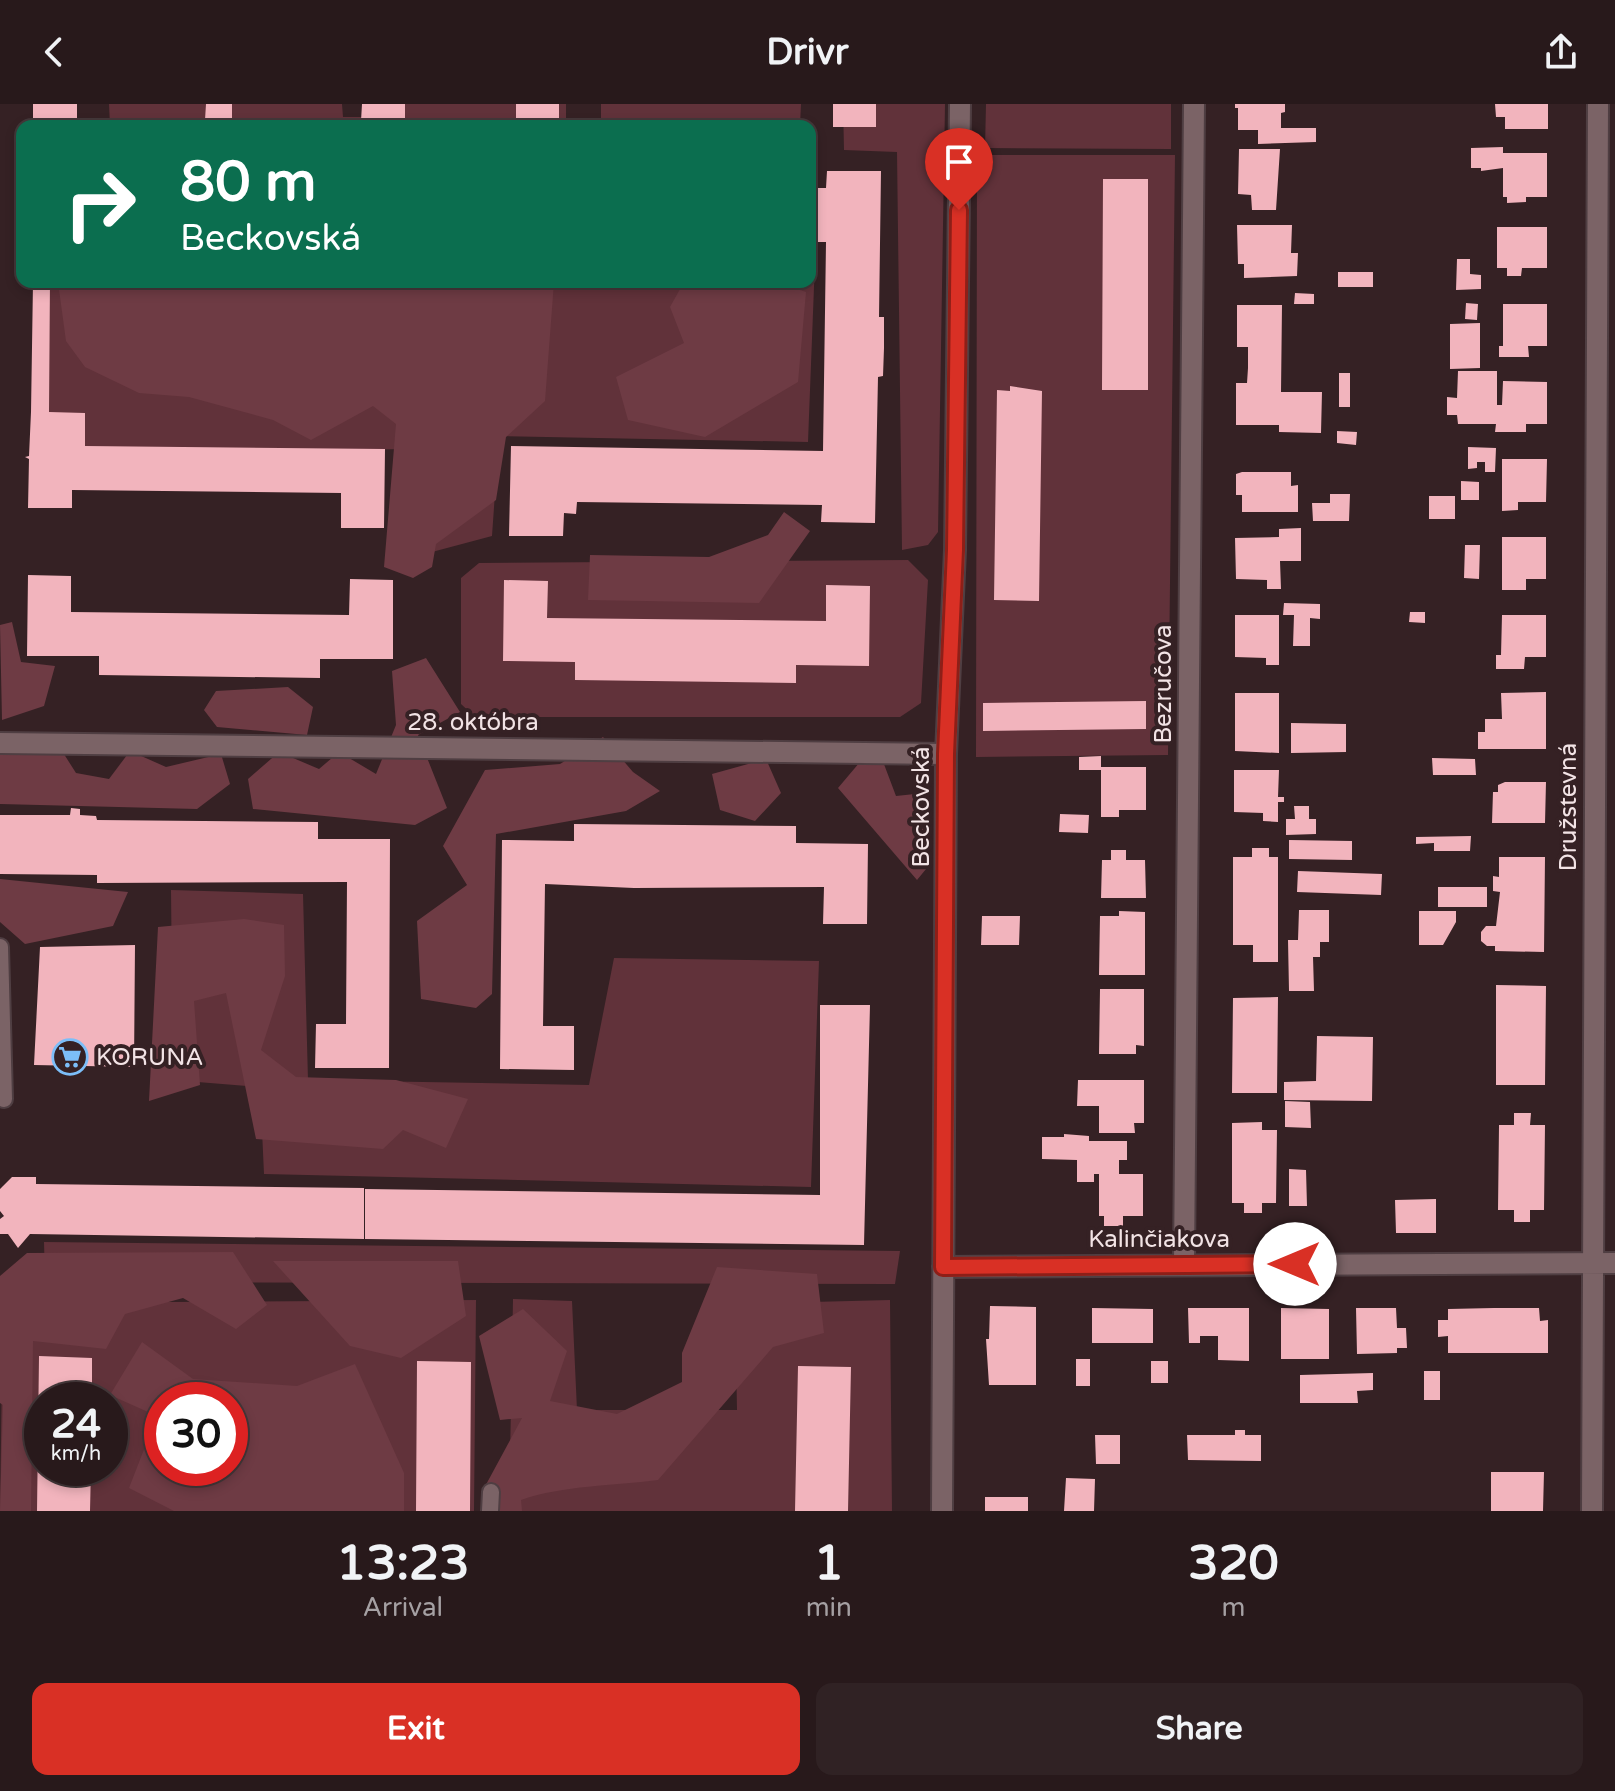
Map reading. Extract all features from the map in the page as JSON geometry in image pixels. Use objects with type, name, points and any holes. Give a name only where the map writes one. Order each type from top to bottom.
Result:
[{"type":"street","name":"Beckovská","points":[[942,1511],[946,754],[956,535],[960,104]]},
{"type":"street","name":"Bezručova","points":[[1184,1264],[1194,104]]},
{"type":"street","name":"Družstevná","points":[[1592,1511],[1598,104]]},
{"type":"street","name":"28. októbra","points":[[0,743],[946,754]]},
{"type":"street","points":[[1594,783],[1615,782]]},
{"type":"street","name":"Kalinčiakova","points":[[943,1267],[1615,1263]]},
{"type":"lane","points":[[0,947],[4,1099]]},
{"type":"lane","points":[[490,1511],[491,1492]]},
{"type":"shaded area","points":[[109,104],[342,104],[343,117],[366,117],[367,104],[566,104],[566,120],[110,120]]},
{"type":"shaded area","points":[[601,104],[801,104],[800,120],[601,120]]},
{"type":"shaded area","points":[[843,104],[945,104],[938,532],[928,545],[902,550],[897,152],[844,150]]},
{"type":"shaded area","points":[[986,104],[1171,104],[1171,149],[985,148]]},
{"type":"shaded area","points":[[977,155],[1175,155],[1168,755],[976,757]]},
{"type":"shaded area","points":[[50,288],[814,288],[808,442],[499,436],[492,536],[402,560],[408,449],[47,455]]},
{"type":"shaded area","points":[[59,288],[554,288],[545,401],[506,437],[496,500],[436,544],[432,567],[413,578],[384,567],[396,424],[373,406],[311,440],[273,420],[189,397],[139,393],[85,367],[66,341]]},
{"type":"shaded area","points":[[681,288],[794,288],[806,292],[798,382],[705,437],[628,420],[616,377],[684,343],[670,307]]},
{"type":"shaded area","points":[[784,512],[810,531],[759,603],[588,600],[590,555],[709,557],[768,535]]},
{"type":"shaded area","points":[[908,560],[928,580],[921,703],[900,717],[475,717],[461,704],[461,578],[479,563]]},
{"type":"shaded area","points":[[12,622],[21,662],[55,666],[44,706],[2,720],[0,625]]},
{"type":"shaded area","points":[[426,658],[460,712],[418,735],[447,808],[415,825],[253,809],[248,779],[279,752],[319,769],[339,752],[376,774],[396,725],[392,671]]},
{"type":"shaded area","points":[[288,687],[313,707],[307,735],[217,727],[204,710],[216,691]]},
{"type":"shaded area","points":[[603,737],[633,772],[660,791],[626,811],[496,834],[492,994],[476,1008],[421,999],[417,921],[467,885],[443,846],[485,770],[560,764]]},
{"type":"shaded area","points":[[876,743],[896,796],[924,793],[931,863],[917,880],[838,788]]},
{"type":"shaded area","points":[[0,750],[62,751],[76,773],[109,779],[130,751],[166,767],[221,754],[230,784],[197,809],[0,804]]},
{"type":"shaded area","points":[[766,759],[781,793],[755,821],[720,810],[712,774]]},
{"type":"shaded area","points":[[0,879],[128,892],[113,926],[25,944],[0,922]]},
{"type":"shaded area","points":[[171,890],[303,894],[308,1080],[589,1085],[614,958],[819,961],[811,1187],[264,1174],[260,1087],[173,1080]]},
{"type":"shaded area","points":[[244,919],[284,925],[285,976],[261,1050],[296,1077],[396,1080],[468,1099],[446,1148],[403,1130],[383,1149],[256,1139],[226,993],[194,1001],[200,1085],[149,1101],[158,927]]},
{"type":"shaded area","points":[[44,1242],[900,1251],[895,1284],[45,1282]]},
{"type":"shaded area","points":[[233,1252],[267,1305],[236,1329],[183,1298],[125,1314],[106,1349],[33,1341],[33,1382],[24,1382],[24,1486],[31,1486],[31,1511],[0,1511],[3,1405],[0,1403],[0,1276],[27,1253]]},
{"type":"shaded area","points":[[273,1261],[458,1261],[466,1316],[401,1358],[350,1346]]},
{"type":"shaded area","points":[[717,1267],[817,1274],[824,1333],[773,1347],[658,1480],[554,1491],[521,1500],[522,1511],[484,1511],[482,1492],[522,1418],[500,1420],[479,1336],[523,1309],[567,1351],[550,1401],[617,1414],[682,1382],[682,1353]]},
{"type":"shaded area","points":[[513,1299],[572,1301],[577,1410],[737,1410],[735,1304],[890,1300],[892,1511],[509,1511]]},
{"type":"shaded area","points":[[476,1300],[474,1511],[0,1511],[3,1303]]},
{"type":"shaded area","points":[[142,1342],[193,1379],[238,1382],[144,1382],[144,1410],[128,1403],[128,1382],[118,1382]]},
{"type":"shaded area","points":[[355,1364],[404,1473],[404,1511],[174,1511],[129,1488],[144,1449],[144,1486],[248,1486],[248,1383],[297,1386]]},
{"type":"building","points":[[33,104],[77,104],[77,118],[33,118]]},
{"type":"building","points":[[206,104],[232,104],[232,120],[205,120]]},
{"type":"building","points":[[362,104],[405,104],[405,120],[361,120]]},
{"type":"building","points":[[516,104],[559,104],[559,120],[516,120]]},
{"type":"building","points":[[833,104],[876,104],[876,127],[833,127]]},
{"type":"building","points":[[1235,104],[1285,104],[1285,112],[1281,113],[1281,128],[1316,128],[1316,142],[1258,144],[1258,130],[1238,130],[1238,108]]},
{"type":"building","points":[[1495,104],[1548,104],[1548,129],[1505,129],[1505,117],[1496,117]]},
{"type":"building","points":[[1503,147],[1503,153],[1547,153],[1547,197],[1526,197],[1526,202],[1507,203],[1507,197],[1503,197],[1503,168],[1481,171],[1481,168],[1471,168],[1471,148]]},
{"type":"building","points":[[1239,149],[1280,149],[1276,210],[1252,210],[1251,195],[1238,194]]},
{"type":"building","points":[[827,171],[881,171],[879,317],[884,317],[884,348],[883,376],[878,377],[875,523],[821,522],[822,505],[577,502],[576,514],[564,513],[563,536],[509,536],[511,446],[823,451],[826,242],[816,242],[816,188],[826,188]]},
{"type":"building","points":[[1103,179],[1148,179],[1148,390],[1102,390]]},
{"type":"building","points":[[1237,225],[1292,225],[1291,253],[1298,253],[1297,276],[1244,278],[1244,264],[1238,264]]},
{"type":"building","points":[[1497,227],[1547,227],[1547,268],[1522,268],[1521,276],[1507,276],[1507,268],[1497,268]]},
{"type":"building","points":[[1457,259],[1470,259],[1470,274],[1481,275],[1481,289],[1456,290]]},
{"type":"building","points":[[1338,272],[1373,272],[1373,287],[1338,287]]},
{"type":"building","points":[[33,288],[50,288],[49,412],[85,413],[85,446],[385,449],[384,528],[341,528],[341,493],[72,490],[72,508],[28,508],[29,459],[25,457],[29,456]]},
{"type":"building","points":[[1295,293],[1314,294],[1314,304],[1294,304]]},
{"type":"building","points":[[1466,303],[1478,304],[1477,320],[1465,319]]},
{"type":"building","points":[[1503,304],[1547,304],[1547,346],[1528,346],[1529,357],[1499,357],[1499,346],[1503,346]]},
{"type":"building","points":[[1237,305],[1282,305],[1281,392],[1322,392],[1321,433],[1279,432],[1279,425],[1236,425],[1236,383],[1247,383],[1248,368],[1248,347],[1237,347]]},
{"type":"building","points":[[1480,323],[1480,368],[1450,369],[1450,324]]},
{"type":"building","points":[[1458,371],[1497,371],[1497,405],[1502,405],[1503,381],[1547,382],[1547,424],[1526,424],[1526,432],[1495,432],[1496,424],[1458,424],[1457,415],[1447,415],[1447,397],[1457,398]]},
{"type":"building","points":[[1339,373],[1350,373],[1350,407],[1339,407]]},
{"type":"building","points":[[1010,386],[1042,391],[1039,601],[994,600],[997,390],[1010,391]]},
{"type":"building","points":[[1337,431],[1357,432],[1356,445],[1337,443]]},
{"type":"building","points":[[1468,447],[1496,448],[1495,472],[1485,472],[1485,462],[1477,462],[1477,468],[1468,469]]},
{"type":"building","points":[[1502,459],[1547,459],[1546,502],[1518,502],[1518,510],[1502,511]]},
{"type":"building","points":[[1291,472],[1291,486],[1298,485],[1298,512],[1242,512],[1242,495],[1236,495],[1236,474]]},
{"type":"building","points":[[1461,481],[1479,482],[1479,500],[1461,500]]},
{"type":"building","points":[[1330,494],[1350,494],[1349,521],[1313,521],[1312,503],[1330,503]]},
{"type":"building","points":[[1429,496],[1455,496],[1455,519],[1429,519]]},
{"type":"building","points":[[1301,528],[1301,561],[1280,561],[1281,589],[1267,589],[1267,580],[1236,579],[1235,538],[1279,537],[1279,529]]},
{"type":"building","points":[[1502,537],[1546,537],[1546,579],[1526,579],[1526,590],[1502,590]]},
{"type":"building","points":[[1465,545],[1480,545],[1479,579],[1464,578]]},
{"type":"building","points":[[28,575],[71,576],[71,612],[349,615],[350,579],[393,580],[393,659],[320,659],[320,678],[99,675],[99,656],[27,656]]},
{"type":"building","points":[[504,580],[548,581],[547,618],[826,621],[826,585],[870,586],[869,666],[796,665],[796,683],[575,680],[575,662],[503,661]]},
{"type":"building","points":[[1284,603],[1320,604],[1320,619],[1310,618],[1310,646],[1293,646],[1294,615],[1283,615]]},
{"type":"building","points":[[1410,612],[1425,612],[1425,623],[1409,622]]},
{"type":"building","points":[[1235,615],[1279,615],[1279,665],[1266,665],[1266,658],[1235,657]]},
{"type":"building","points":[[1502,615],[1546,615],[1546,657],[1525,657],[1524,669],[1496,669],[1496,655],[1501,655]]},
{"type":"building","points":[[1546,692],[1546,749],[1478,749],[1478,732],[1485,732],[1485,719],[1502,719],[1501,693]]},
{"type":"building","points":[[1235,693],[1279,693],[1279,753],[1235,751]]},
{"type":"building","points":[[1146,701],[1146,729],[983,731],[983,703]]},
{"type":"building","points":[[1291,723],[1346,724],[1346,752],[1291,753]]},
{"type":"building","points":[[1101,756],[1101,770],[1079,770],[1079,757]]},
{"type":"building","points":[[1432,758],[1475,759],[1476,775],[1433,775]]},
{"type":"building","points":[[1101,767],[1146,767],[1146,810],[1119,810],[1119,817],[1101,817]]},
{"type":"building","points":[[1234,770],[1279,770],[1278,797],[1284,797],[1284,802],[1278,802],[1278,822],[1263,821],[1263,813],[1234,812]]},
{"type":"building","points":[[1505,782],[1546,782],[1545,823],[1492,823],[1493,792],[1498,792],[1498,785]]},
{"type":"building","points":[[1294,806],[1309,806],[1309,819],[1316,819],[1316,834],[1286,835],[1286,819],[1295,819]]},
{"type":"building","points":[[71,808],[80,809],[80,815],[96,816],[97,820],[318,822],[318,839],[390,839],[389,1068],[315,1068],[316,1024],[346,1024],[347,882],[97,883],[97,875],[0,874],[0,815],[70,815]]},
{"type":"building","points":[[1060,814],[1089,815],[1088,833],[1059,832]]},
{"type":"building","points":[[574,824],[796,826],[796,843],[868,844],[867,924],[823,924],[824,887],[634,888],[545,884],[543,1026],[574,1026],[574,1070],[500,1069],[502,840],[574,841]]},
{"type":"building","points":[[1471,836],[1470,851],[1434,851],[1434,843],[1416,844],[1416,837]]},
{"type":"building","points":[[1289,840],[1352,841],[1352,860],[1289,859]]},
{"type":"building","points":[[1252,848],[1269,848],[1269,857],[1278,857],[1278,962],[1253,962],[1253,945],[1233,945],[1233,857],[1252,857]]},
{"type":"building","points":[[1111,850],[1126,850],[1126,860],[1145,860],[1146,898],[1101,898],[1102,860],[1111,860]]},
{"type":"building","points":[[1499,857],[1545,857],[1544,952],[1495,951],[1495,946],[1487,946],[1481,941],[1481,932],[1486,926],[1496,926],[1500,892],[1493,891],[1493,876],[1499,877]]},
{"type":"building","points":[[1298,871],[1382,874],[1381,895],[1297,892]]},
{"type":"building","points":[[1438,887],[1487,887],[1487,907],[1438,907]]},
{"type":"building","points":[[1299,910],[1329,910],[1329,942],[1320,942],[1320,957],[1313,957],[1314,991],[1289,991],[1288,940],[1298,940]]},
{"type":"building","points":[[1119,911],[1145,912],[1145,975],[1099,975],[1100,916],[1119,916]]},
{"type":"building","points":[[1419,911],[1456,911],[1456,922],[1443,945],[1419,945]]},
{"type":"building","points":[[982,916],[1020,916],[1019,945],[981,945]]},
{"type":"building","points":[[135,945],[134,1067],[34,1065],[40,947]]},
{"type":"building","points":[[1496,985],[1546,986],[1545,1085],[1496,1085]]},
{"type":"building","points":[[1100,989],[1144,989],[1144,1046],[1136,1045],[1136,1054],[1099,1054]]},
{"type":"building","points":[[1278,997],[1277,1093],[1232,1093],[1233,998]]},
{"type":"building","points":[[820,1005],[870,1005],[864,1245],[365,1239],[365,1189],[820,1195]]},
{"type":"building","points":[[1317,1036],[1373,1037],[1372,1101],[1284,1100],[1284,1082],[1316,1081]]},
{"type":"building","points":[[1078,1080],[1144,1080],[1144,1123],[1134,1123],[1135,1133],[1099,1133],[1099,1106],[1077,1106]]},
{"type":"building","points":[[1285,1101],[1310,1102],[1311,1128],[1285,1127]]},
{"type":"building","points":[[1514,1113],[1531,1113],[1530,1125],[1545,1125],[1544,1210],[1530,1210],[1530,1222],[1514,1222],[1514,1210],[1498,1210],[1499,1125],[1514,1125]]},
{"type":"building","points":[[1262,1122],[1262,1130],[1277,1130],[1276,1203],[1262,1203],[1262,1213],[1244,1213],[1244,1203],[1232,1203],[1232,1123]]},
{"type":"building","points":[[1064,1134],[1089,1136],[1089,1141],[1127,1141],[1127,1160],[1119,1160],[1119,1174],[1143,1174],[1143,1216],[1123,1216],[1123,1226],[1104,1226],[1104,1216],[1099,1216],[1099,1174],[1094,1174],[1094,1182],[1077,1182],[1077,1160],[1042,1159],[1042,1137],[1064,1137]]},
{"type":"building","points":[[1289,1169],[1306,1170],[1307,1206],[1289,1206]]},
{"type":"building","points":[[12,1177],[36,1177],[36,1184],[364,1188],[364,1239],[30,1234],[18,1248],[8,1234],[0,1234],[0,1219],[4,1216],[0,1211],[0,1189]]},
{"type":"building","points":[[1436,1199],[1436,1233],[1396,1233],[1395,1200]]},
{"type":"building","points":[[990,1306],[1036,1307],[1036,1385],[989,1385],[986,1339],[989,1339]]},
{"type":"building","points":[[1092,1308],[1153,1309],[1153,1343],[1092,1343]]},
{"type":"building","points":[[1188,1308],[1249,1308],[1249,1361],[1218,1360],[1218,1336],[1200,1336],[1200,1343],[1189,1343]]},
{"type":"building","points":[[1281,1308],[1329,1309],[1329,1359],[1281,1359]]},
{"type":"building","points":[[1356,1308],[1396,1308],[1397,1328],[1406,1328],[1407,1348],[1397,1348],[1397,1353],[1357,1354]]},
{"type":"building","points":[[1539,1308],[1540,1321],[1548,1320],[1548,1353],[1448,1353],[1448,1336],[1438,1337],[1438,1320],[1448,1320],[1448,1309]]},
{"type":"building","points":[[39,1356],[92,1358],[92,1382],[39,1382]]},
{"type":"building","points":[[1076,1359],[1090,1359],[1090,1386],[1076,1386]]},
{"type":"building","points":[[417,1361],[471,1362],[470,1511],[416,1511]]},
{"type":"building","points":[[1151,1361],[1168,1361],[1168,1383],[1151,1383]]},
{"type":"building","points":[[798,1366],[851,1367],[848,1511],[795,1511]]},
{"type":"building","points":[[1424,1371],[1440,1371],[1440,1400],[1424,1400]]},
{"type":"building","points":[[1373,1373],[1373,1390],[1357,1391],[1358,1403],[1300,1403],[1300,1375]]},
{"type":"building","points":[[1235,1430],[1245,1430],[1245,1435],[1261,1435],[1261,1461],[1188,1460],[1187,1435],[1235,1435]]},
{"type":"building","points":[[1095,1435],[1120,1435],[1120,1464],[1096,1464]]},
{"type":"building","points":[[1491,1472],[1544,1472],[1543,1511],[1491,1511]]},
{"type":"building","points":[[1066,1478],[1095,1479],[1094,1511],[1064,1511]]},
{"type":"building","points":[[37,1486],[91,1486],[90,1511],[37,1511]]},
{"type":"building","points":[[985,1497],[1028,1497],[1028,1511],[985,1511]]},
{"type":"place","name":"KORUNA","points":[[70,1057]]},
{"type":"route","points":[[959,210],[955,550],[946,754],[943,1267],[1295,1264]]}]
